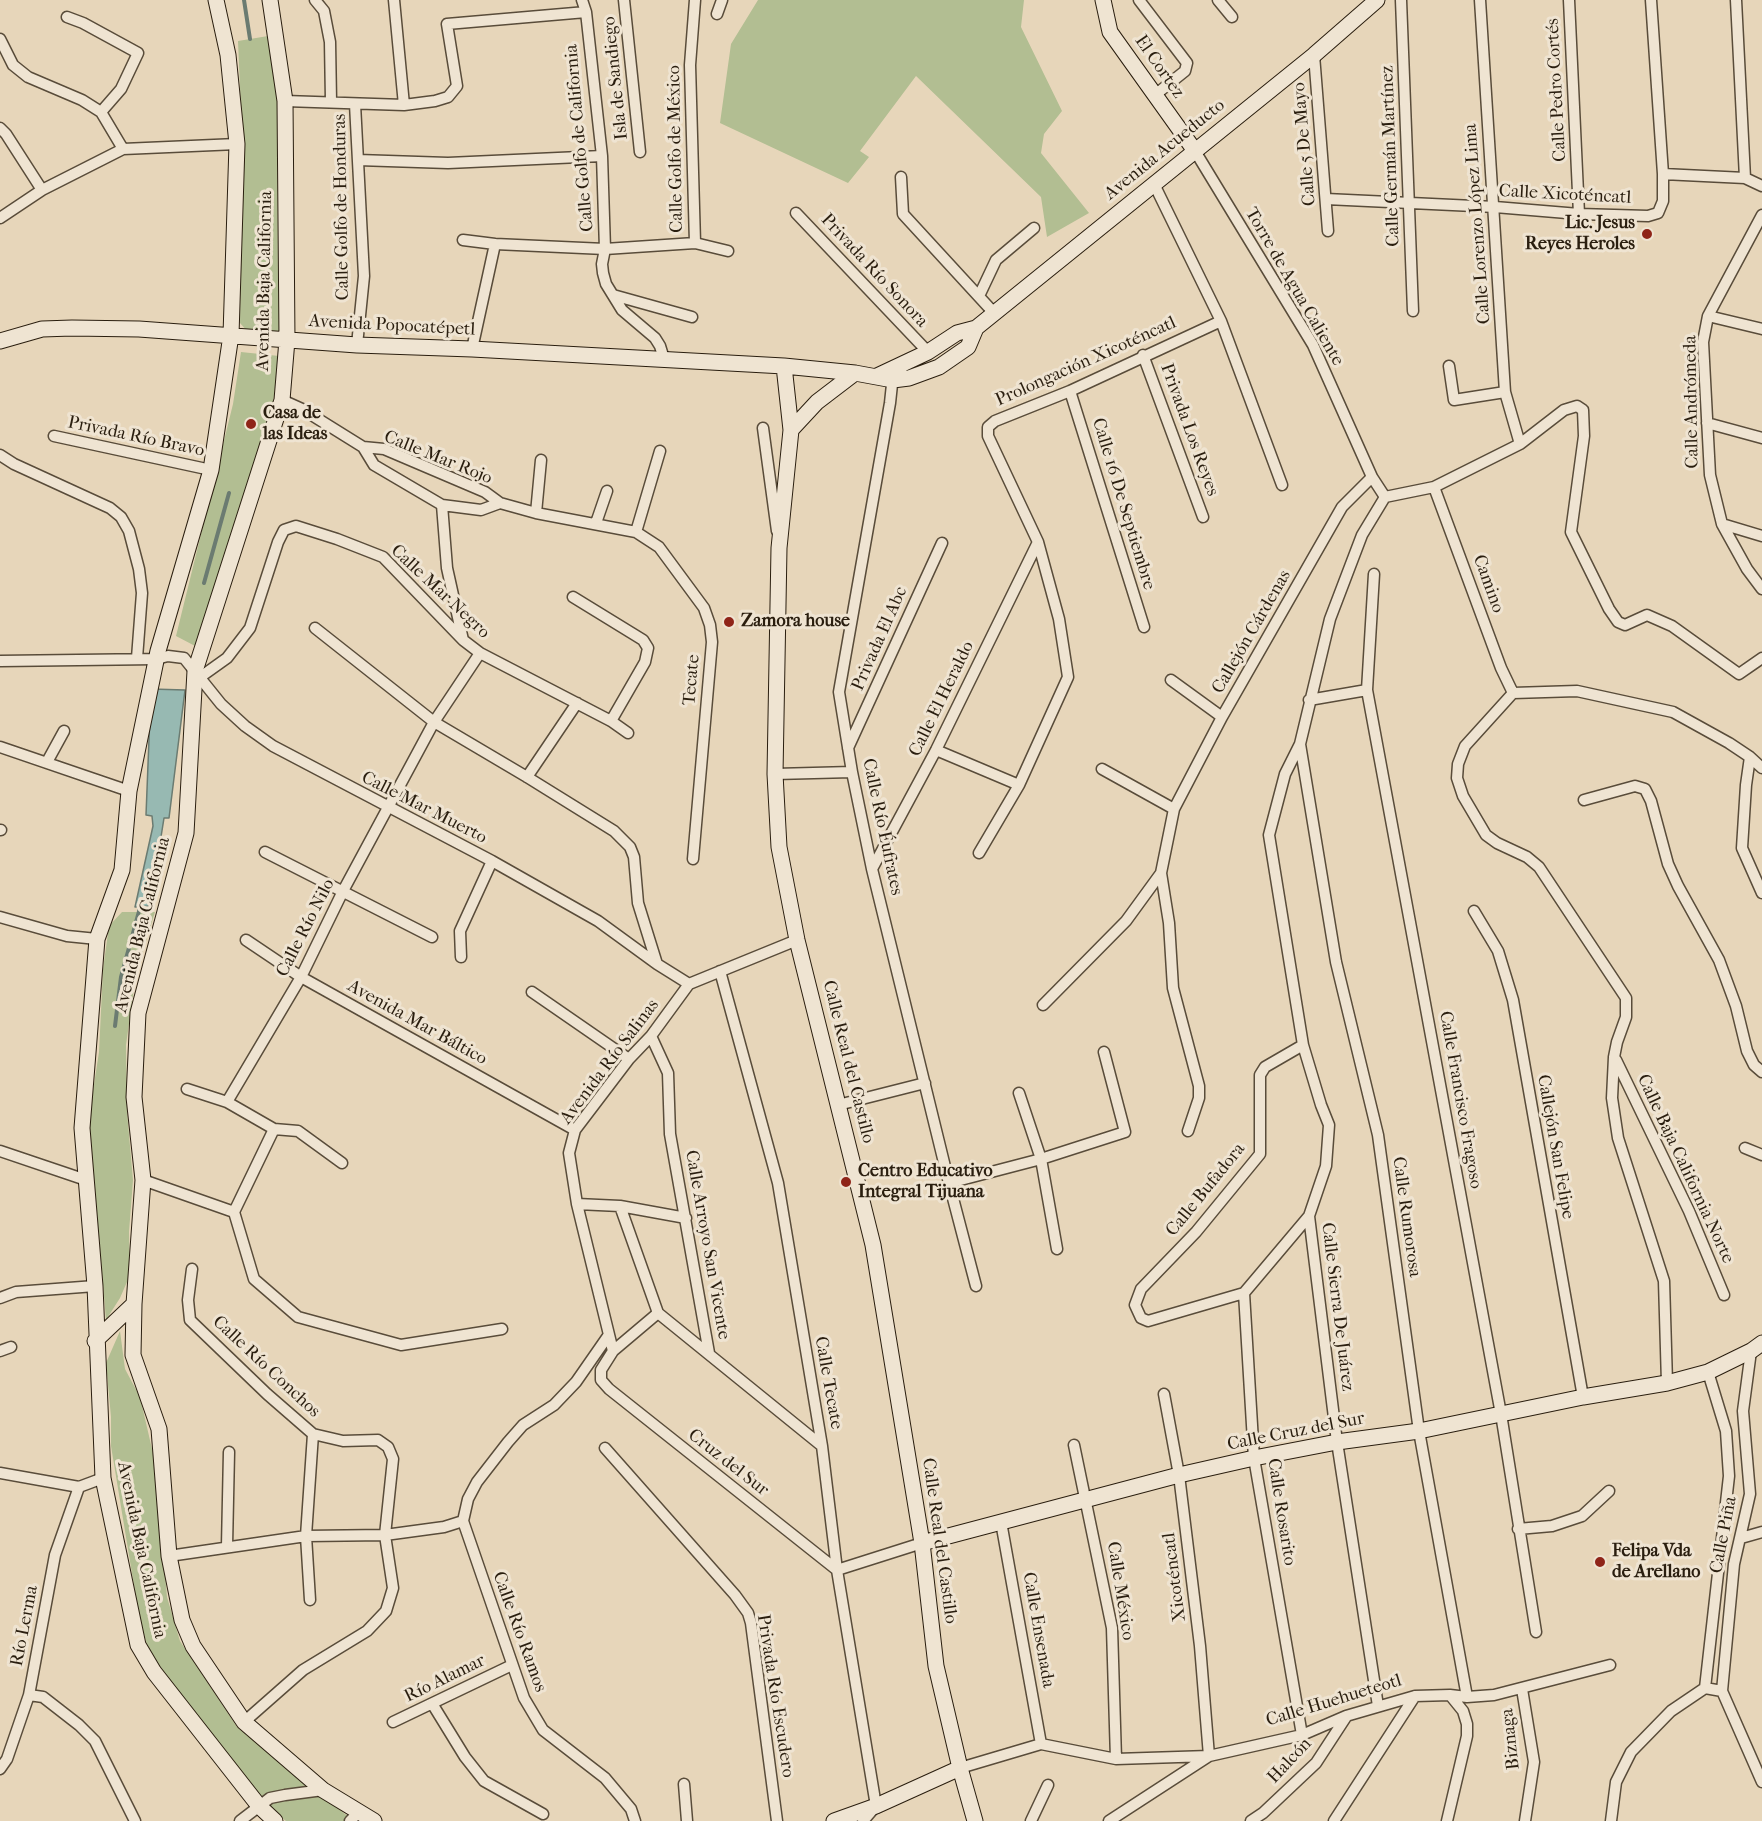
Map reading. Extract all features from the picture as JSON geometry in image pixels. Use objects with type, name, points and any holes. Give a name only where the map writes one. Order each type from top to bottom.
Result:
[{"type":"street","name":"Avenida Baja California","points":[[216,0],[228,55],[237,144],[231,334],[211,470],[156,659],[129,791],[122,870],[97,939],[82,1128],[95,1286],[95,1341],[103,1478],[138,1645],[154,1672],[259,1806],[275,1821]]},
{"type":"street","name":"Avenida Baja California","points":[[271,0],[285,101],[287,340],[282,400],[197,674],[186,833],[138,1013],[134,1097],[143,1179],[134,1304],[133,1355],[159,1429],[169,1556],[182,1620],[193,1646],[244,1722],[355,1817],[374,1821]]},
{"type":"street","points":[[315,0],[324,11],[330,42],[331,101]]},
{"type":"street","points":[[394,0],[404,105]]},
{"type":"street","name":"Calle Golfo de California","points":[[582,0],[586,12],[602,156],[605,249],[603,273],[622,310],[655,338],[664,359]]},
{"type":"street","name":"Isla de Sandiego","points":[[624,0],[640,152]]},
{"type":"street","name":"Calle Golfo de México","points":[[463,240],[495,244],[605,249],[695,243],[690,65],[695,0]]},
{"type":"street","points":[[717,14],[722,0]]},
{"type":"street","name":"El Cortez","points":[[1103,0],[1110,32],[1195,151]]},
{"type":"street","points":[[1139,0],[1186,63],[1185,71],[1155,95]]},
{"type":"street","points":[[1218,0],[1232,17]]},
{"type":"street","name":"Avenida Acueducto","points":[[893,374],[957,333],[976,328],[1314,55],[1377,0]]},
{"type":"street","name":"Calle Germán Martínez","points":[[1401,0],[1413,311]]},
{"type":"street","name":"Calle Lorenzo López Lima","points":[[1480,0],[1505,392],[1520,444]]},
{"type":"street","name":"Calle Pedro Cortés","points":[[1569,0],[1579,214]]},
{"type":"street","points":[[1651,0],[1663,174],[1745,178],[1762,186]]},
{"type":"street","points":[[1736,0],[1745,178]]},
{"type":"street","points":[[285,101],[404,105],[435,101],[448,97],[457,86],[447,24],[586,12]]},
{"type":"street","points":[[67,17],[83,22],[138,53],[122,89],[101,112]]},
{"type":"street","points":[[0,39],[13,65],[28,77],[82,100],[101,112],[123,149]]},
{"type":"street","name":"Calle 5 De Mayo","points":[[1314,55],[1328,231]]},
{"type":"street","name":"Calle Golfo de Honduras","points":[[355,104],[364,276],[357,345]]},
{"type":"street","points":[[0,128],[42,190]]},
{"type":"street","points":[[0,218],[42,190],[123,149],[237,144]]},
{"type":"street","name":"Torre de Agua Caliente","points":[[1195,151],[1313,345],[1372,477]]},
{"type":"street","points":[[357,160],[448,163],[602,156]]},
{"type":"street","name":"Calle Xicoténcatl","points":[[1326,199],[1648,216],[1658,213],[1663,201],[1663,174]]},
{"type":"street","points":[[901,177],[903,214],[994,313]]},
{"type":"street","points":[[1154,184],[1221,321],[1281,485]]},
{"type":"street","name":"Privada Río Sonora","points":[[796,213],[928,352]]},
{"type":"street","name":"Calle Andrómeda","points":[[1762,215],[1708,316],[1703,342],[1710,475],[1722,524],[1747,569],[1762,589]]},
{"type":"street","points":[[979,296],[996,260],[1034,228]]},
{"type":"street","points":[[695,243],[728,251]]},
{"type":"street","points":[[472,349],[495,244]]},
{"type":"street","points":[[613,295],[692,317]]},
{"type":"street","points":[[1708,316],[1762,330]]},
{"type":"street","name":"Prolongación Xicoténcatl","points":[[979,853],[1019,785],[1068,677],[1059,619],[1038,542],[988,436],[988,427],[995,421],[1070,391],[1143,355],[1221,321]]},
{"type":"street","name":"Avenida Popocatépetl","points":[[0,341],[42,329],[72,328],[231,334],[357,345],[784,366]]},
{"type":"street","name":"Avenida Acueducto","points":[[784,366],[877,376],[893,374],[909,378],[939,367],[968,347],[976,328]]},
{"type":"street","name":"Privada Los Reyes","points":[[1143,355],[1203,517]]},
{"type":"street","name":"Calle Real del Castillo","points":[[784,366],[790,430],[779,548],[775,774],[780,848],[797,940],[873,1245],[922,1543],[936,1666],[975,1821]]},
{"type":"street","points":[[1449,366],[1454,400],[1505,392]]},
{"type":"street","points":[[790,430],[817,402],[855,373]]},
{"type":"street","name":"Calle Río Éufrates","points":[[893,374],[890,403],[838,692],[872,869],[976,1286]]},
{"type":"street","name":"Calle 16 De Septiembre","points":[[1070,391],[1144,627]]},
{"type":"street","name":"Calle Mar Rojo","points":[[282,400],[302,409],[363,447],[384,449],[485,492],[500,503],[536,513],[636,532]]},
{"type":"street","points":[[1300,744],[1330,619],[1362,535],[1385,497],[1434,487],[1520,444],[1564,410],[1577,405],[1582,410],[1584,436],[1571,531],[1618,622],[1625,625],[1647,615],[1672,626],[1739,674],[1762,658]]},
{"type":"street","points":[[1707,423],[1762,438]]},
{"type":"street","points":[[763,428],[779,548]]},
{"type":"street","name":"Privada Río Bravo","points":[[54,436],[211,470]]},
{"type":"street","name":"Calle Mar Rojo","points":[[363,447],[374,465],[442,505],[481,510],[500,503]]},
{"type":"street","points":[[636,532],[660,451]]},
{"type":"street","points":[[0,455],[14,464],[110,508],[121,517],[129,531],[139,569],[142,593],[137,658]]},
{"type":"street","points":[[536,513],[541,460]]},
{"type":"street","points":[[1372,477],[1385,497]]},
{"type":"street","name":"Callejón Cárdenas","points":[[1043,1005],[1126,921],[1161,873],[1174,809],[1222,717],[1342,507],[1372,477]]},
{"type":"street","name":"Camino","points":[[1434,487],[1501,668],[1513,693]]},
{"type":"street","points":[[596,523],[607,491]]},
{"type":"street","points":[[442,505],[447,568],[463,640]]},
{"type":"street","points":[[1722,524],[1762,536]]},
{"type":"street","name":"Calle Mar Negro","points":[[197,674],[227,658],[250,628],[278,542],[284,530],[296,526],[382,557],[463,640],[480,653],[611,721],[628,733]]},
{"type":"street","name":"Tecate","points":[[636,532],[659,547],[704,608],[710,625],[712,642],[693,859]]},
{"type":"street","name":"Calle El Heraldo","points":[[872,869],[936,750],[1038,542]]},
{"type":"street","name":"Privada El Abc","points":[[848,748],[942,543]]},
{"type":"street","name":"Calle Francisco Fragoso","points":[[1374,574],[1366,690],[1501,1413],[1536,1632]]},
{"type":"street","points":[[573,597],[643,640],[648,648],[645,662],[611,721]]},
{"type":"street","points":[[315,628],[434,722],[614,831],[630,847],[634,857],[638,903],[657,964]]},
{"type":"street","name":"Calle Río Nilo","points":[[227,1102],[301,977],[343,891],[434,722],[480,653]]},
{"type":"street","name":"Calle Mar Muerto","points":[[156,659],[168,656],[184,658],[221,704],[273,746],[492,861],[598,921],[688,984]]},
{"type":"street","points":[[0,661],[156,659]]},
{"type":"street","points":[[1170,680],[1222,717]]},
{"type":"street","points":[[1309,700],[1366,690]]},
{"type":"street","points":[[1667,1383],[1664,1281],[1618,1138],[1612,1098],[1614,1057],[1626,1017],[1626,998],[1539,867],[1527,857],[1497,843],[1486,835],[1463,796],[1457,778],[1458,764],[1465,746],[1513,693],[1577,691],[1673,712],[1750,757],[1762,768]]},
{"type":"street","points":[[527,777],[577,703]]},
{"type":"street","points":[[47,762],[64,731]]},
{"type":"street","name":"Calle Sierra De Juárez","points":[[1300,744],[1285,774],[1269,835],[1303,1046],[1329,1125],[1326,1166],[1309,1215],[1337,1442],[1378,1706]]},
{"type":"street","name":"Calle Rumorosa","points":[[1300,744],[1336,962],[1378,1135],[1419,1431],[1467,1697]]},
{"type":"street","points":[[0,747],[129,791]]},
{"type":"street","points":[[936,750],[1019,785]]},
{"type":"street","points":[[1750,757],[1742,848],[1762,893]]},
{"type":"street","points":[[1102,769],[1174,809]]},
{"type":"street","points":[[775,774],[852,772]]},
{"type":"street","points":[[1584,800],[1635,786],[1645,789],[1651,801],[1668,864],[1719,960],[1736,1006],[1747,1051],[1759,1067]]},
{"type":"street","points":[[265,852],[432,938]]},
{"type":"street","points":[[461,957],[460,932],[492,861]]},
{"type":"street","points":[[1161,873],[1169,923],[1173,988],[1199,1086],[1199,1098],[1188,1131]]},
{"type":"street","name":"Callejón San Felipe","points":[[1474,911],[1498,951],[1513,1000],[1583,1397]]},
{"type":"street","points":[[0,917],[67,936],[97,939]]},
{"type":"street","name":"Avenida Mar Báltico","points":[[246,940],[301,977],[575,1130]]},
{"type":"street","points":[[688,984],[797,940]]},
{"type":"street","name":"Calle Tecate","points":[[720,971],[778,1183],[822,1446],[837,1570],[876,1806]]},
{"type":"street","name":"Avenida Río Salinas","points":[[613,1352],[577,1204],[569,1154],[575,1130],[629,1059],[651,1036],[688,984]]},
{"type":"street","points":[[532,992],[629,1059]]},
{"type":"street","name":"Calle Arroyo San Vicente","points":[[651,1036],[668,1073],[670,1134],[709,1353],[822,1446]]},
{"type":"street","name":"Calle Bufadora","points":[[1244,1293],[1148,1321],[1141,1318],[1135,1305],[1142,1289],[1196,1232],[1260,1154],[1260,1075],[1265,1067],[1303,1046]]},
{"type":"street","points":[[949,1183],[1041,1159],[1125,1131],[1104,1052]]},
{"type":"street","name":"Calle Baja California Norte","points":[[1614,1057],[1689,1211],[1724,1295]]},
{"type":"street","points":[[838,1105],[925,1083]]},
{"type":"street","points":[[187,1089],[227,1102],[274,1129],[298,1131],[342,1163]]},
{"type":"street","points":[[1019,1093],[1041,1159],[1057,1249]]},
{"type":"street","points":[[274,1129],[234,1212],[254,1279],[298,1317],[401,1345],[502,1329]]},
{"type":"street","points":[[1745,1148],[1762,1155]]},
{"type":"street","points":[[0,1151],[86,1180]]},
{"type":"street","points":[[143,1179],[234,1212]]},
{"type":"street","points":[[577,1204],[620,1206],[686,1218]]},
{"type":"street","points":[[620,1206],[658,1313],[709,1353]]},
{"type":"street","points":[[1244,1293],[1309,1215]]},
{"type":"street","name":"Calle Río Conchos","points":[[192,1269],[188,1300],[190,1320],[267,1394],[313,1434],[343,1441],[378,1440],[388,1447],[393,1459],[385,1535],[393,1588],[386,1611],[366,1630],[303,1670],[244,1722]]},
{"type":"street","points":[[0,1298],[16,1292],[95,1286]]},
{"type":"street","name":"Calle Rosarito","points":[[1244,1293],[1254,1458],[1302,1735]]},
{"type":"street","points":[[95,1341],[134,1304]]},
{"type":"street","points":[[613,1352],[658,1313]]},
{"type":"street","points":[[169,1556],[306,1536],[385,1535],[444,1527],[463,1521],[468,1499],[477,1482],[508,1442],[523,1425],[554,1405],[576,1382],[608,1336]]},
{"type":"street","points":[[0,1351],[11,1347]]},
{"type":"street","name":"Calle Cruz del Sur","points":[[837,1570],[922,1543],[1179,1475],[1254,1458],[1337,1442],[1419,1431],[1583,1397],[1667,1383],[1708,1372],[1757,1347]]},
{"type":"street","name":"Calle Piña","points":[[1722,1691],[1736,1548],[1741,1538],[1750,1494],[1743,1411],[1757,1347]]},
{"type":"street","name":"Cruz del Sur","points":[[613,1352],[601,1370],[601,1380],[609,1389],[837,1570]]},
{"type":"street","name":"Calle Piña","points":[[1705,1688],[1729,1476],[1726,1431],[1708,1372]]},
{"type":"street","name":"Xicoténcatl","points":[[1164,1394],[1179,1475],[1200,1646],[1209,1756]]},
{"type":"street","points":[[310,1600],[306,1536],[313,1434]]},
{"type":"street","name":"Calle México","points":[[1074,1445],[1112,1628],[1116,1759]]},
{"type":"street","name":"Privada Río Escudero","points":[[605,1448],[748,1612],[777,1821]]},
{"type":"street","points":[[227,1546],[229,1452]]},
{"type":"street","points":[[0,1473],[80,1487],[103,1478]]},
{"type":"street","points":[[1729,1476],[1748,1474]]},
{"type":"street","name":"Río Lerma","points":[[0,1769],[7,1759],[29,1695],[55,1556],[80,1487]]},
{"type":"street","points":[[1518,1528],[1552,1526],[1582,1516],[1609,1491]]},
{"type":"street","name":"Calle Río Ramos","points":[[463,1521],[524,1698],[543,1730],[605,1778],[632,1809],[635,1821]]},
{"type":"street","name":"Calle Ensenada","points":[[1001,1522],[1041,1744]]},
{"type":"street","points":[[1741,1538],[1762,1532]]},
{"type":"street","name":"Río Alamar","points":[[393,1722],[433,1705],[512,1665]]},
{"type":"street","name":"Calle Huehueteotl","points":[[834,1821],[876,1806],[960,1768],[1041,1744],[1116,1759],[1209,1756],[1302,1735],[1346,1716],[1415,1696],[1494,1695],[1610,1665]]},
{"type":"street","points":[[1611,1821],[1616,1782],[1631,1752],[1671,1711],[1705,1688],[1722,1691],[1762,1782]]},
{"type":"street","name":"Biznaga","points":[[1522,1689],[1534,1762],[1525,1821]]},
{"type":"street","points":[[29,1695],[43,1697],[79,1725],[95,1741],[135,1821]]},
{"type":"street","points":[[1447,1821],[1467,1736],[1467,1724],[1463,1712],[1450,1695]]},
{"type":"street","points":[[1334,1821],[1415,1696]]},
{"type":"street","points":[[433,1705],[465,1757],[484,1781],[543,1814]]},
{"type":"street","name":"Halcón","points":[[1251,1821],[1263,1813],[1316,1763],[1346,1716]]},
{"type":"street","points":[[1109,1821],[1209,1756]]},
{"type":"street","points":[[684,1785],[687,1821]]},
{"type":"street","points":[[1031,1821],[1048,1785]]},
{"type":"street","points":[[240,1821],[270,1798],[323,1790]]},
{"type":"street","points":[[863,1821],[876,1806]]},
{"type":"green space","points":[[758,0],[1024,0],[1021,27],[1062,111],[1044,134],[1041,153],[1089,213],[1047,237],[1041,197],[916,76],[860,151],[869,157],[848,183],[720,123],[731,44]]},
{"type":"green space","points":[[268,36],[277,95],[278,279],[282,327],[277,333],[248,332],[240,323],[242,135],[238,41]]},
{"type":"green space","points":[[241,352],[279,356],[273,404],[197,647],[176,636],[233,404]]},
{"type":"green space","points":[[122,912],[155,912],[136,974],[126,1045],[127,1112],[133,1180],[129,1232],[130,1275],[120,1298],[106,1320],[89,1117],[99,1052],[103,969],[109,926]]},
{"type":"green space","points":[[120,1331],[125,1369],[140,1397],[155,1462],[167,1597],[180,1641],[237,1727],[345,1814],[360,1821],[286,1821],[274,1812],[226,1758],[150,1656],[139,1616],[111,1446],[106,1363]]},
{"type":"water","points":[[151,689],[185,690],[169,818],[164,818],[150,906],[135,907],[153,826],[152,816],[146,815]]},
{"type":"waterway","points":[[244,0],[250,39]]},
{"type":"waterway","points":[[204,583],[229,493]]},
{"type":"waterway","points":[[115,1026],[121,977],[141,904]]},
{"type":"place","name":"Lic. Jesus Reyes Heroles","points":[[1647,234]]},
{"type":"place","name":"Casa de las Ideas","points":[[251,424]]},
{"type":"place","name":"Zamora house","points":[[729,622]]},
{"type":"place","name":"Centro Educativo Integral Tijuana","points":[[846,1182]]},
{"type":"place","name":"Felipa Vda de Arellano","points":[[1600,1562]]}]
